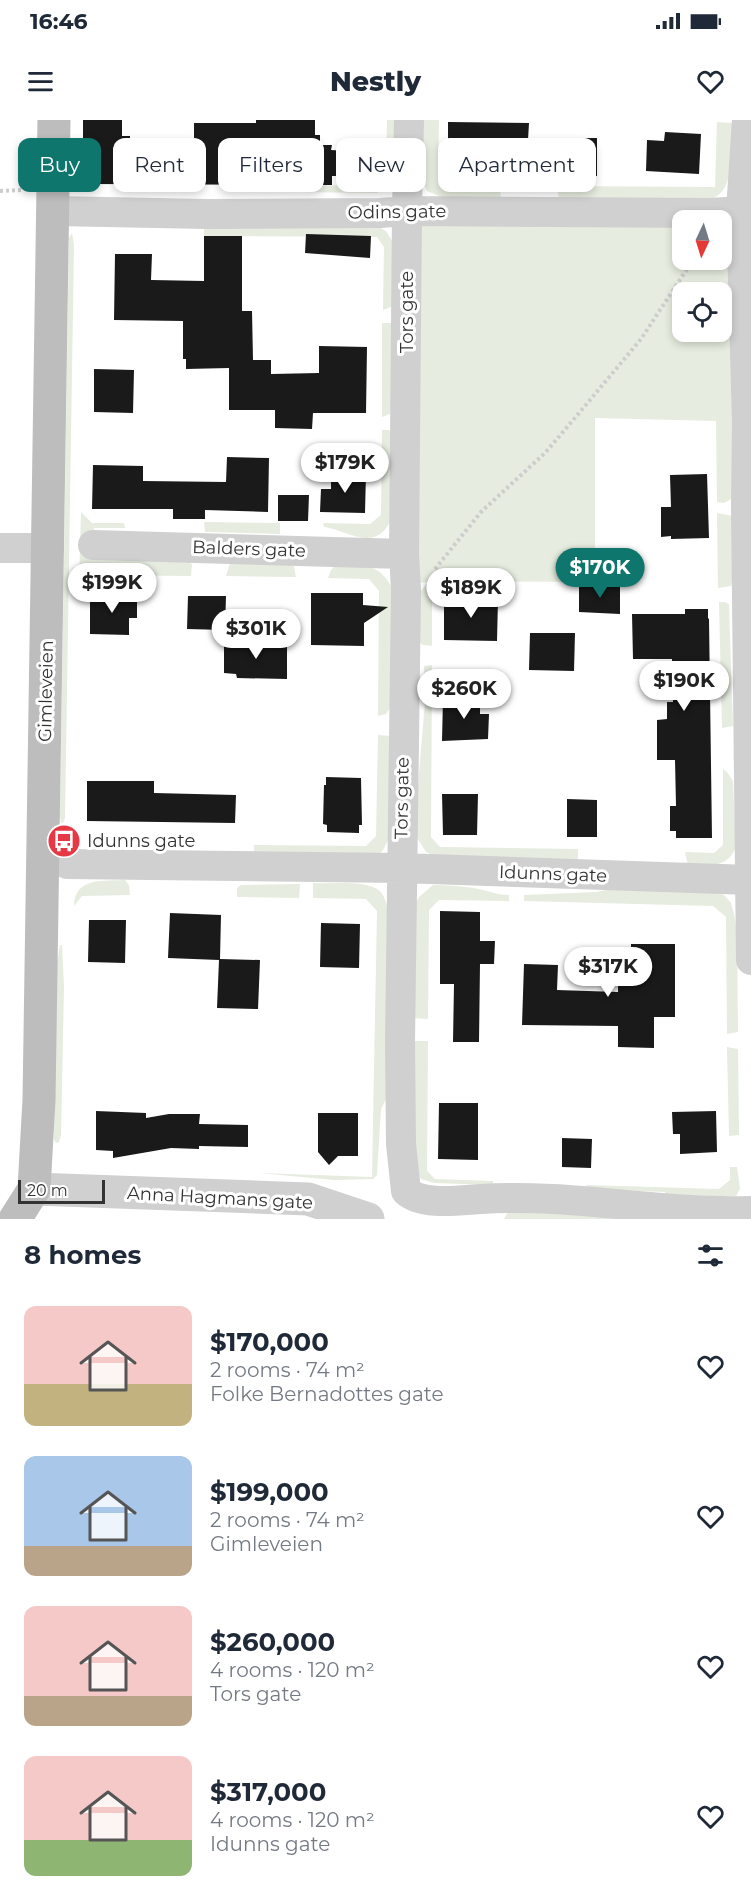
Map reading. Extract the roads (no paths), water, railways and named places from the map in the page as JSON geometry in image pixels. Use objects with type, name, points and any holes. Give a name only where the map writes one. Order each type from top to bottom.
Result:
[{"type":"main road","name":"Gimleveien","points":[[34,1189],[40,1088],[54,120]]},
{"type":"main road","points":[[15,1219],[34,1189]]},
{"type":"street","name":"Tors gate","points":[[410,120],[407,210],[401,868],[401,1144],[406,1191],[412,1196],[437,1200],[548,1198],[726,1211],[751,1210]]},
{"type":"street","points":[[747,120],[741,211],[747,422],[751,960]]},
{"type":"street","name":"Odins gate","points":[[54,211],[207,214],[380,213],[407,210],[710,213],[741,211]]},
{"type":"street","name":"Balders gate","points":[[93,545],[404,554]]},
{"type":"street","points":[[0,548],[49,548]]},
{"type":"street","name":"Idunns gate","points":[[67,864],[401,868],[751,880]]},
{"type":"street","name":"Anna Hagmans gate","points":[[34,1189],[308,1199],[368,1219]]},
{"type":"place","name":"Idunns gate","points":[[64,841]]}]
